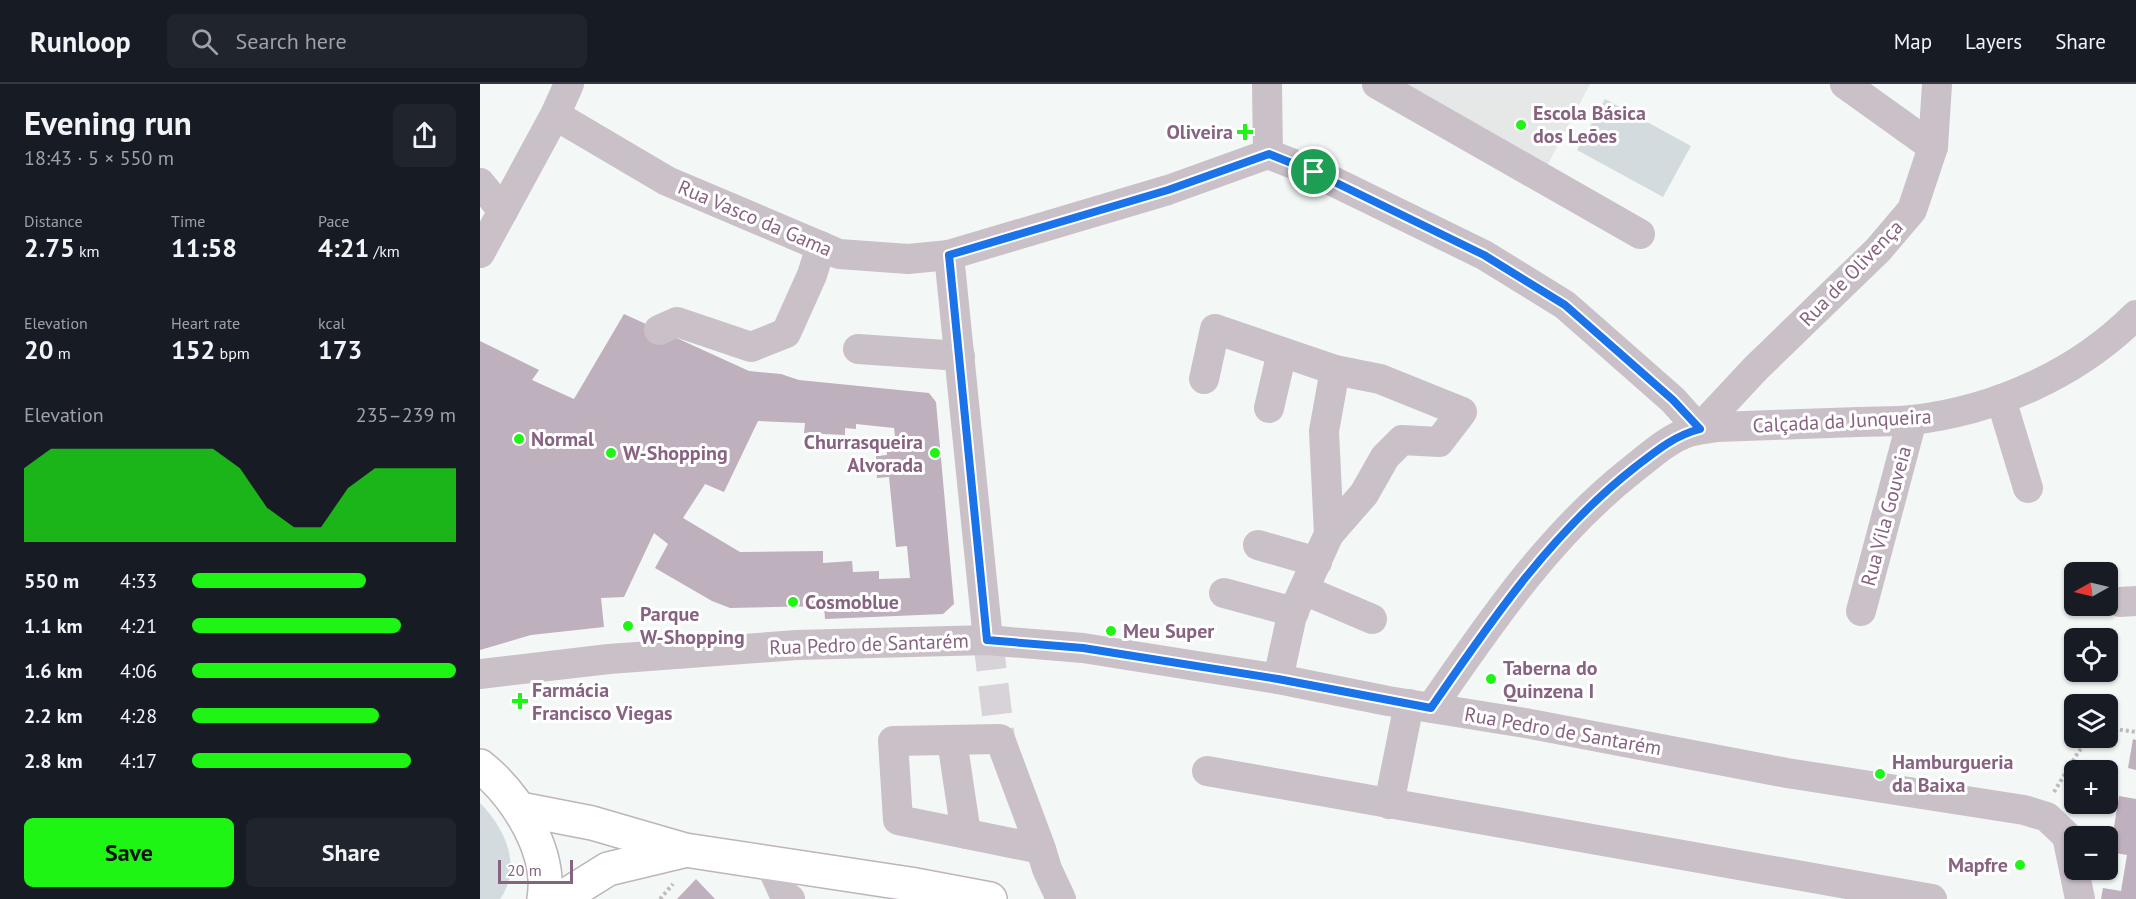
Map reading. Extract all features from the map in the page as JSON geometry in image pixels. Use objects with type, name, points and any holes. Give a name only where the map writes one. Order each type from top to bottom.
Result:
[{"type":"main road","points":[[482,766],[520,809],[541,855],[547,883],[544,899]]},
{"type":"main road","points":[[520,809],[592,823],[681,865]]},
{"type":"main road","points":[[560,899],[608,869],[681,865],[771,865],[910,884],[990,899]]},
{"type":"street","points":[[480,254],[555,116],[569,84]]},
{"type":"street","points":[[1267,84],[1269,154],[1314,172],[1464,245],[1565,305],[1673,400],[1700,429],[1672,439],[1609,488],[1575,520],[1521,581],[1420,706],[1389,804]]},
{"type":"street","points":[[1377,84],[1640,234]]},
{"type":"street","points":[[1845,84],[1934,147]]},
{"type":"street","name":"Rua de Olivença","points":[[1700,429],[1756,368],[1878,250],[1912,210],[1934,147],[1937,84]]},
{"type":"street","name":"Rua Vasco da Gama","points":[[555,116],[667,181],[839,254],[908,259],[949,255],[1168,190],[1269,154]]},
{"type":"street","points":[[480,183],[503,211]]},
{"type":"street","points":[[659,330],[677,322],[751,347],[786,333],[812,275],[821,246]]},
{"type":"street","points":[[949,255],[987,640]]},
{"type":"street","name":"Calçada da Junqueira","points":[[1700,429],[1911,420],[1954,413],[2017,395],[2090,354],[2136,315]]},
{"type":"street","points":[[1204,379],[1215,329],[1335,370],[1380,379],[1462,412],[1439,442],[1402,440],[1385,457],[1364,494],[1329,534],[1299,601],[1278,679]]},
{"type":"street","points":[[858,350],[960,356]]},
{"type":"street","points":[[1269,408],[1282,352]]},
{"type":"street","points":[[1329,534],[1323,431],[1335,370]]},
{"type":"street","points":[[2001,399],[2028,488]]},
{"type":"street","name":"Rua Vila Gouveia","points":[[1861,611],[1911,420]]},
{"type":"street","points":[[1257,544],[1317,562]]},
{"type":"street","points":[[1224,593],[1299,601],[1372,619]]},
{"type":"street","name":"Rua Pedro de Santarém","points":[[482,675],[609,659],[797,645],[987,640],[1083,648],[1278,679],[1787,773],[2024,810],[2047,817],[2067,836],[2080,899]]},
{"type":"street","points":[[1041,849],[898,820],[893,741],[1000,739],[1041,849],[1047,869],[1061,899]]},
{"type":"street","points":[[952,740],[966,834]]},
{"type":"street","points":[[1207,771],[1932,899]]},
{"type":"street","points":[[771,865],[785,896],[790,899]]},
{"type":"path","points":[[2118,729],[2136,732]]},
{"type":"path","points":[[2044,792],[2053,793],[2082,748]]},
{"type":"path","points":[[660,899],[681,865]]},
{"type":"shaded area","name":"Escola Básica dos Leões","points":[[1399,84],[1590,84],[1547,166]]},
{"type":"shaded area","points":[[1605,99],[1691,146],[1663,197],[1577,150]]},
{"type":"shaded area","points":[[480,803],[497,824],[508,848],[510,874],[507,887],[500,899],[480,899]]},
{"type":"building","name":"W-Shopping","points":[[624,314],[749,371],[781,374],[799,380],[929,393],[936,402],[954,604],[943,614],[825,619],[824,606],[730,608],[712,601],[655,568],[668,544],[654,533],[624,597],[601,598],[604,627],[531,635],[480,650],[480,341],[539,370],[532,380],[574,399]],"holes":[[[758,421],[805,423],[804,433],[845,435],[845,428],[856,429],[856,424],[894,428],[895,437],[885,438],[887,455],[876,456],[877,478],[889,477],[896,547],[907,546],[910,578],[879,579],[879,571],[853,572],[852,561],[823,563],[823,551],[740,552],[683,518],[705,484],[724,492]]]},
{"type":"building","points":[[2133,739],[2136,740],[2136,770],[2128,768]]},
{"type":"building","points":[[2119,796],[2136,799],[2136,899],[2101,899],[2103,888],[2121,891],[2127,855],[2118,853],[2118,826],[2114,826],[2116,814],[2118,814]]},
{"type":"building","points":[[696,879],[715,899],[677,899]]},
{"type":"tunnel","points":[[988,640],[1000,739]]},
{"type":"place","name":"Escola Básica dos Leões","points":[[1521,125]]},
{"type":"place","name":"Oliveira","points":[[1245,132]]},
{"type":"place","name":"Normal","points":[[519,439]]},
{"type":"place","name":"W-Shopping","points":[[611,453]]},
{"type":"place","name":"Churrasqueira Alvorada","points":[[935,453]]},
{"type":"place","name":"Cosmoblue","points":[[793,602]]},
{"type":"place","name":"Parque W-Shopping","points":[[628,626]]},
{"type":"place","name":"Meu Super","points":[[1111,631]]},
{"type":"place","name":"Taberna do Quinzena I","points":[[1491,679]]},
{"type":"place","name":"Farmácia Francisco Viegas","points":[[520,701]]},
{"type":"place","name":"Hamburgueria da Baixa","points":[[1880,774]]},
{"type":"place","name":"Mapfre","points":[[2020,865]]},
{"type":"route","points":[[1269,154],[1314,172],[1484,255],[1565,305],[1673,400],[1700,429],[1672,439],[1609,488],[1575,520],[1521,581],[1431,708],[1278,679],[1083,648],[987,640],[949,255],[1168,190],[1269,154]]}]
